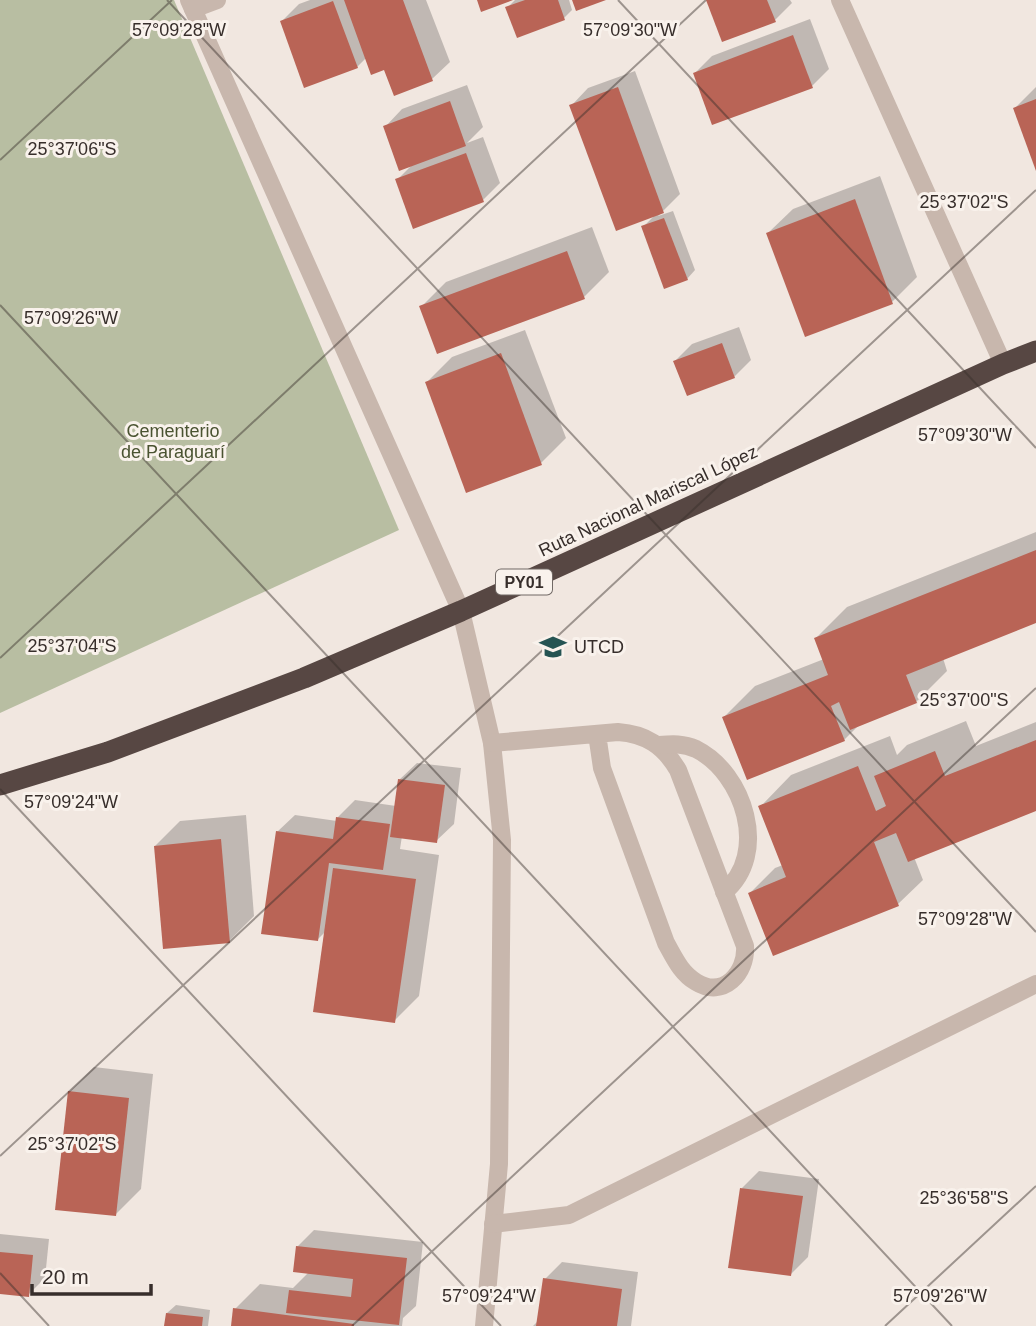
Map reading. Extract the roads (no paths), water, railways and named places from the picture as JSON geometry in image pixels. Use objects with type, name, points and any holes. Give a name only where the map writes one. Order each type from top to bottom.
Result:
[{"type":"highway","name":"Ruta Nacional Mariscal López","points":[[0,785],[134,742],[303,678],[461,611],[1036,351]]},
{"type":"street","points":[[217,0],[191,5],[461,611],[492,743],[502,840],[499,1164],[484,1326]]},
{"type":"street","points":[[840,0],[1003,364]]},
{"type":"street","points":[[492,743],[597,734],[633,733],[658,745],[670,756],[678,770],[745,946],[746,958],[736,978],[717,987],[707,986],[697,983],[681,970],[666,943],[602,768],[597,734]]},
{"type":"street","points":[[658,745],[680,744],[697,750],[716,765],[735,789],[745,816],[749,850],[740,876],[724,892]]},
{"type":"street","points":[[494,1224],[569,1215],[1036,984]]},
{"type":"place","name":"UTCD","points":[[553,647]]},
{"type":"park label","name":"Cementerio de Paraguarí","points":[[173,441]]}]
